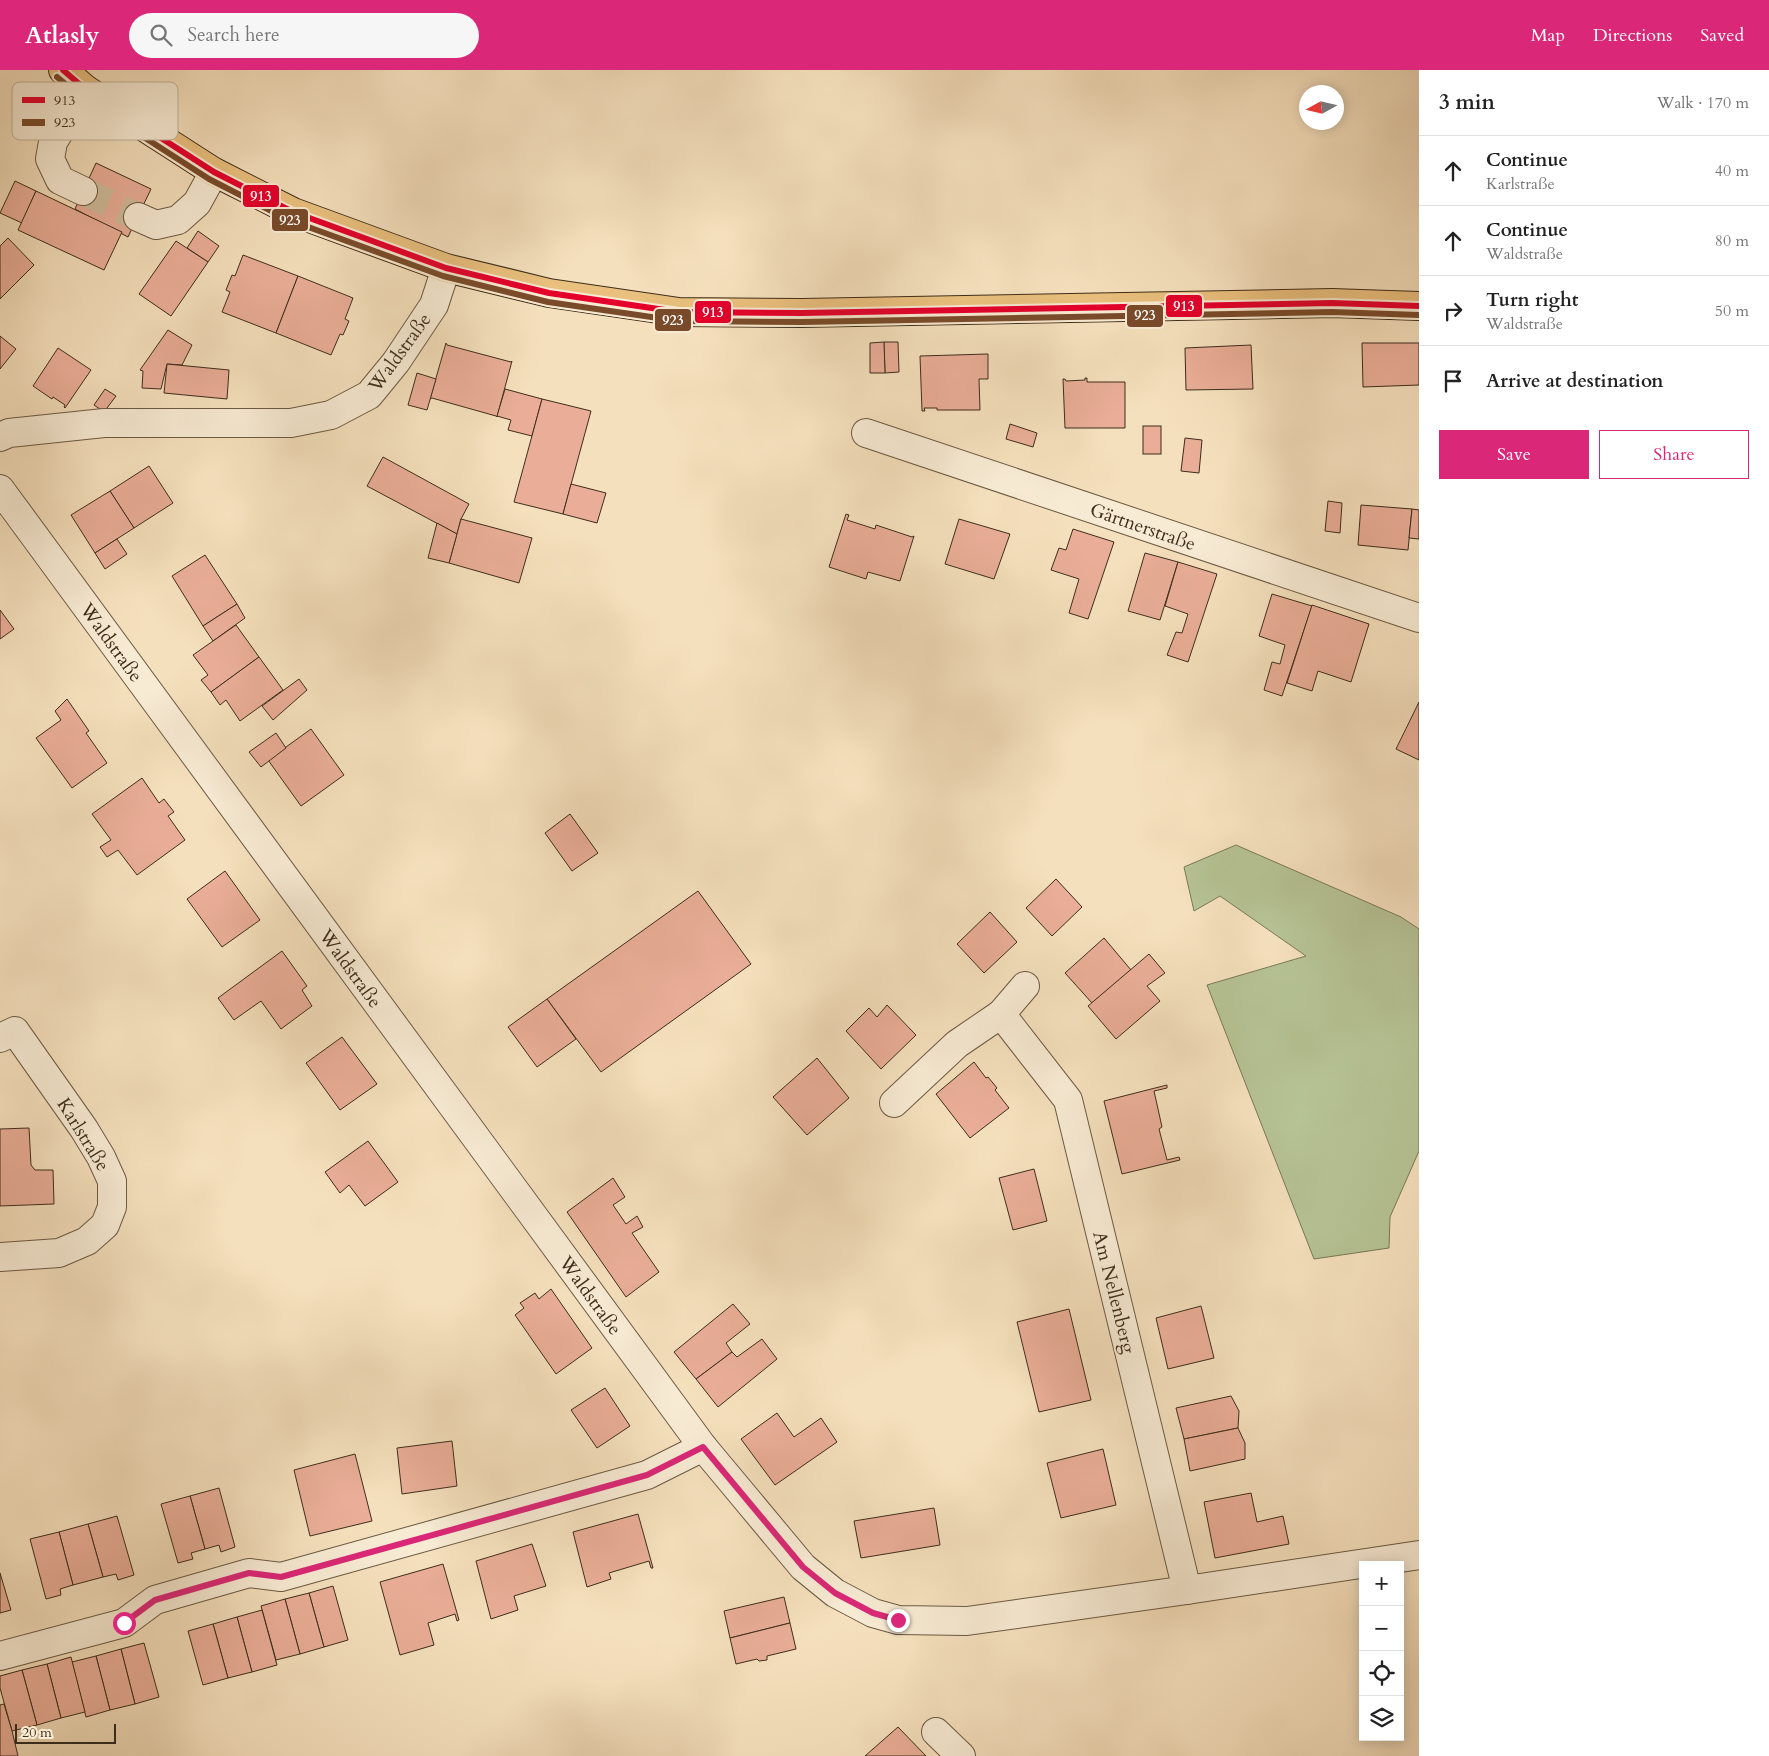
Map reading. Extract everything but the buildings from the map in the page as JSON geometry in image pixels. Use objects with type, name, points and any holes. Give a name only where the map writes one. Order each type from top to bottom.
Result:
[{"type":"main road","points":[[63,70],[77,82]]},
{"type":"main road","points":[[164,140],[214,172],[293,212],[446,268],[549,293],[679,312],[812,313],[1332,302],[1419,306]]},
{"type":"street","points":[[54,140],[50,160],[60,180],[83,191]]},
{"type":"street","points":[[138,217],[156,225],[178,220],[197,203],[214,172]]},
{"type":"street","name":"Waldstraße","points":[[0,437],[9,432],[104,423],[291,423],[331,415],[369,395],[396,362],[434,304],[446,268]]},
{"type":"street","name":"Gärtnerstraße","points":[[866,433],[1419,618]]},
{"type":"street","name":"Waldstraße","points":[[0,489],[703,1447],[803,1567],[835,1593],[873,1613],[898,1620],[967,1621],[1187,1590]]},
{"type":"street","points":[[894,1103],[957,1044],[1000,1014],[1025,986]]},
{"type":"street","name":"Am Nellenberg","points":[[1000,1014],[1068,1100],[1187,1590]]},
{"type":"street","name":"Karlstraße","points":[[0,1257],[59,1253],[87,1241],[105,1225],[112,1206],[112,1181],[101,1157],[84,1129],[8,1034]]},
{"type":"street","points":[[0,1656],[124,1623],[155,1600],[249,1573],[281,1577],[647,1475],[703,1447]]},
{"type":"street","points":[[1187,1590],[1419,1555]]},
{"type":"street","points":[[936,1732],[961,1756]]},
{"type":"green space","points":[[1236,845],[1401,917],[1419,929],[1419,1151],[1390,1217],[1389,1248],[1314,1259],[1207,985],[1306,956],[1220,896],[1194,911],[1184,867]]},
{"type":"tunnel","points":[[83,191],[138,217]]},
{"type":"transit line","name":"913","points":[[63,70],[77,82]]},
{"type":"transit line","name":"923","points":[[57,77],[63,82]]},
{"type":"transit line","name":"923","points":[[148,140],[209,179],[289,220],[443,276],[548,302],[679,321],[802,322],[1332,312],[1419,315]]},
{"type":"transit line","name":"913","points":[[164,140],[214,172],[293,212],[446,268],[549,293],[679,312],[802,313],[1332,303],[1419,306]]},
{"type":"route","points":[[124,1623],[155,1600],[249,1573],[281,1577],[465,1526],[647,1475],[703,1447],[803,1567],[835,1593],[873,1613],[898,1620]]}]
